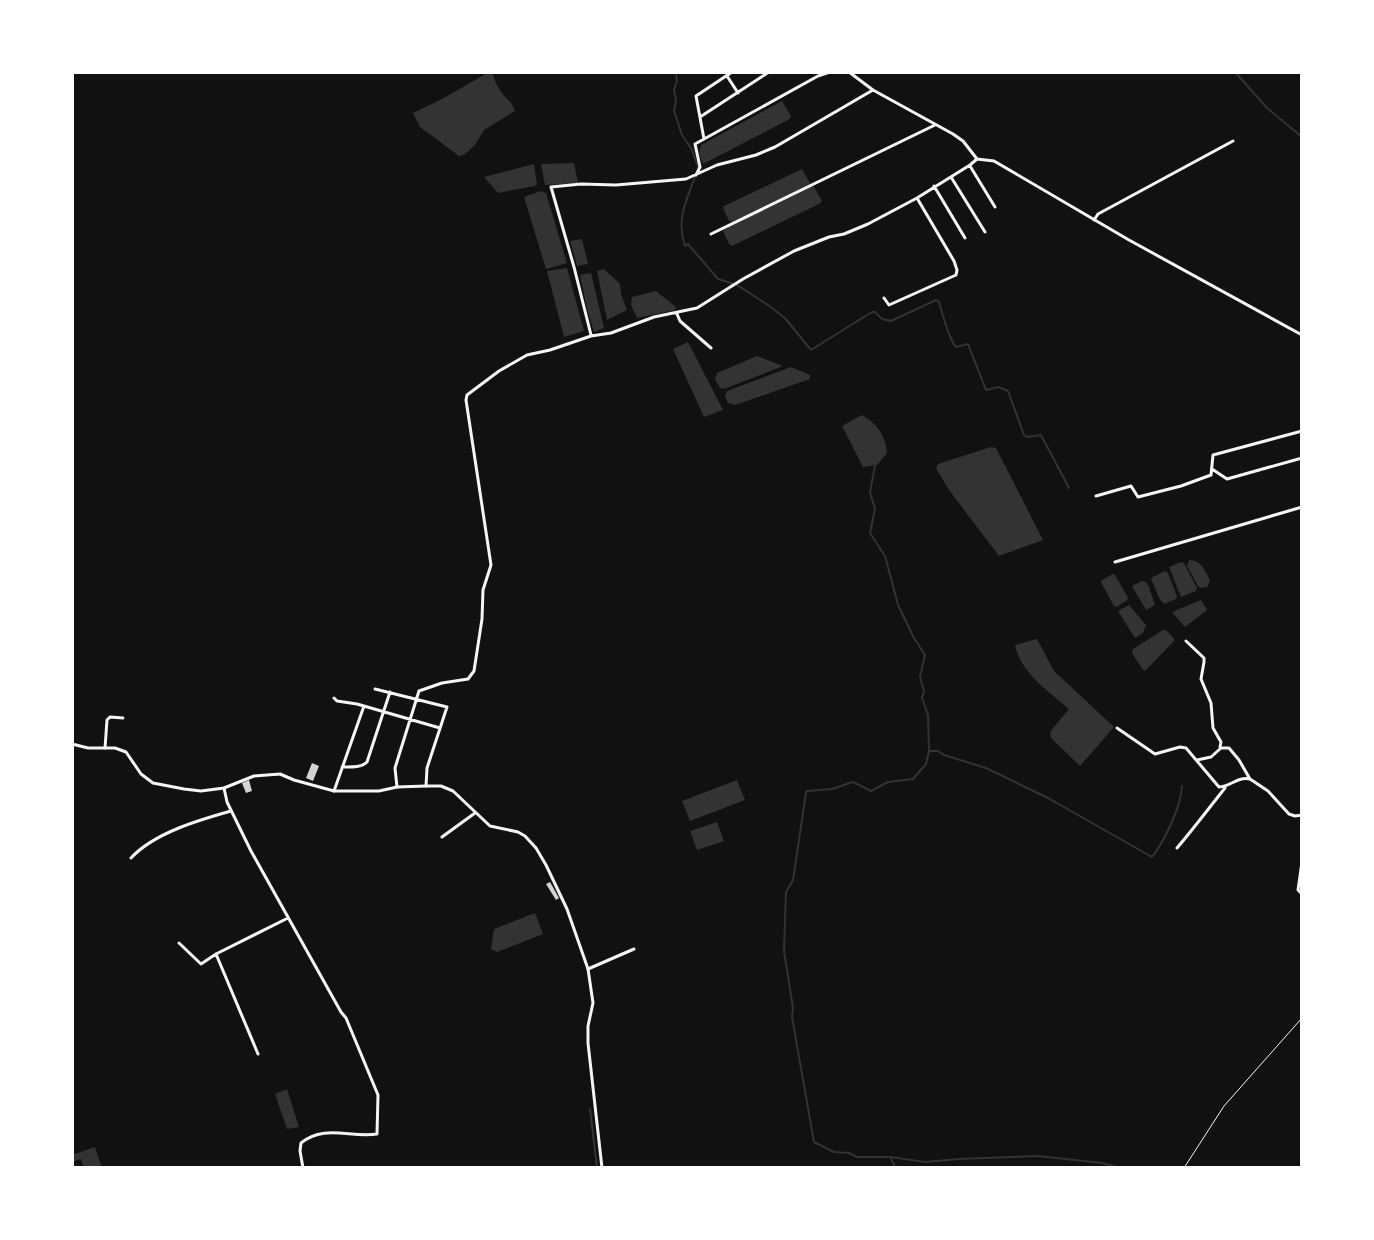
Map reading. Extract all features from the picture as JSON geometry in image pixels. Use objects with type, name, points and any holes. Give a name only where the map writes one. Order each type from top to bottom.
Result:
[{"type":"street","points":[[704,139],[696,96],[732,72]]},
{"type":"street","points":[[700,117],[769,72]]},
{"type":"street","points":[[812,72],[818,76]]},
{"type":"street","points":[[696,175],[700,167],[695,144],[830,72]]},
{"type":"street","points":[[849,72],[873,90],[963,141],[977,159],[994,161],[1302,335]]},
{"type":"street","points":[[855,77],[864,72]]},
{"type":"street","points":[[727,76],[738,93]]},
{"type":"street","points":[[591,336],[551,187],[686,179],[717,165],[775,147],[873,90]]},
{"type":"street","points":[[711,234],[935,125]]},
{"type":"street","points":[[1094,220],[1098,214],[1233,141]]},
{"type":"street","points":[[397,787],[395,768],[419,691],[468,679],[474,671],[483,590],[491,565],[466,407],[467,395],[527,355],[611,333],[654,317],[697,308],[794,251],[849,232],[917,198],[977,159]]},
{"type":"street","points":[[970,165],[995,207]]},
{"type":"street","points":[[951,177],[985,232]]},
{"type":"street","points":[[934,186],[965,238]]},
{"type":"street","points":[[884,298],[889,305],[956,275],[954,261],[917,198]]},
{"type":"street","points":[[677,314],[680,321],[711,348]]},
{"type":"street","points":[[1096,496],[1131,486],[1138,497],[1181,486],[1211,475],[1213,455],[1302,431]]},
{"type":"street","points":[[1212,469],[1227,479],[1302,458]]},
{"type":"street","points":[[1115,562],[1302,507]]},
{"type":"street","points":[[1186,641],[1204,658],[1201,679],[1211,703],[1213,728],[1221,742],[1218,751]]},
{"type":"street","points":[[375,689],[447,707],[427,768],[426,786]]},
{"type":"street","points":[[342,767],[367,762],[390,692]]},
{"type":"street","points":[[334,698],[440,728]]},
{"type":"street","points":[[334,791],[364,706]]},
{"type":"street","points":[[105,748],[107,720],[110,717],[123,718]]},
{"type":"street","points":[[1117,728],[1155,754],[1186,748],[1219,787],[1241,778],[1250,779]]},
{"type":"street","points":[[72,744],[126,752],[141,774],[153,783],[192,790],[224,788],[254,776],[280,774],[334,791],[441,786],[453,791],[490,826],[525,836],[536,848],[567,909],[588,969],[593,1003],[588,1043],[602,1168]]},
{"type":"street","points":[[1197,760],[1211,757],[1221,748],[1229,748],[1250,779],[1268,791],[1289,814],[1300,815],[1302,822]]},
{"type":"street","points":[[1177,848],[1228,785]]},
{"type":"street","points":[[224,788],[231,811],[346,1018],[378,1095],[377,1134],[322,1132],[308,1137],[301,1143],[303,1168]]},
{"type":"street","points":[[131,858],[139,849],[179,828],[231,811]]},
{"type":"street","points":[[442,837],[475,813]]},
{"type":"street","points":[[1302,862],[1298,890],[1302,894]]},
{"type":"street","points":[[179,943],[201,964],[288,918]]},
{"type":"street","points":[[588,969],[634,949]]},
{"type":"street","points":[[216,954],[258,1054]]},
{"type":"path","points":[[1184,1168],[1224,1106],[1302,1018]]},
{"type":"shaded area","points":[[492,72],[515,111],[484,130],[475,145],[459,156],[420,127],[413,113]]},
{"type":"shaded area","points":[[782,101],[790,119],[703,164],[699,154],[701,145]]},
{"type":"shaded area","points":[[574,163],[578,183],[545,185],[541,164]]},
{"type":"shaded area","points":[[534,164],[535,186],[498,193],[484,177]]},
{"type":"shaded area","points":[[802,169],[809,185],[729,221],[724,206]]},
{"type":"shaded area","points":[[811,186],[822,201],[819,204],[732,246],[729,244],[723,231],[726,228]]},
{"type":"shaded area","points":[[541,191],[546,193],[567,263],[546,269],[524,197]]},
{"type":"shaded area","points":[[582,239],[588,264],[577,266],[570,241]]},
{"type":"shaded area","points":[[567,268],[584,331],[564,337],[547,271]]},
{"type":"shaded area","points":[[604,269],[620,284],[627,310],[607,320],[597,271]]},
{"type":"shaded area","points":[[591,273],[604,328],[594,332],[580,275]]},
{"type":"shaded area","points":[[656,291],[676,307],[675,310],[637,318],[631,305],[632,297]]},
{"type":"shaded area","points":[[688,342],[723,410],[704,417],[673,349]]},
{"type":"shaded area","points":[[757,356],[783,366],[720,388],[715,379],[717,373]]},
{"type":"shaded area","points":[[791,367],[810,375],[810,379],[735,405],[728,403],[725,396],[727,391]]},
{"type":"shaded area","points":[[862,415],[876,426],[885,441],[887,453],[877,465],[863,467],[842,426]]},
{"type":"shaded area","points":[[996,448],[1043,540],[999,556],[936,468],[938,464]]},
{"type":"shaded area","points":[[1189,560],[1197,562],[1205,570],[1210,581],[1207,587],[1198,586],[1187,566]]},
{"type":"shaded area","points":[[1181,562],[1197,588],[1181,597],[1169,567]]},
{"type":"shaded area","points":[[1165,571],[1177,596],[1164,604],[1151,578]]},
{"type":"shaded area","points":[[1113,574],[1128,598],[1117,607],[1101,582]]},
{"type":"shaded area","points":[[1142,581],[1149,587],[1155,605],[1146,610],[1132,586]]},
{"type":"shaded area","points":[[1201,600],[1207,610],[1185,627],[1172,612]]},
{"type":"shaded area","points":[[1129,605],[1146,625],[1143,633],[1135,638],[1118,611]]},
{"type":"shaded area","points":[[1163,630],[1175,640],[1145,671],[1132,653],[1133,649]]},
{"type":"shaded area","points":[[1037,639],[1054,671],[1114,727],[1080,766],[1051,738],[1050,732],[1069,709],[1036,681],[1018,655],[1015,645]]},
{"type":"shaded area","points":[[737,780],[745,800],[690,821],[682,801]]},
{"type":"shaded area","points":[[717,822],[724,841],[697,850],[690,831]]},
{"type":"shaded area","points":[[535,913],[543,934],[497,952],[491,949],[494,929]]},
{"type":"shaded area","points":[[287,1089],[299,1127],[287,1129],[275,1094]]},
{"type":"shaded area","points":[[95,1147],[102,1168],[84,1168],[81,1159],[72,1162],[72,1155]]},
{"type":"building","points":[[312,763],[319,766],[313,781],[306,778]]},
{"type":"building","points":[[249,780],[252,791],[246,793],[242,783]]},
{"type":"building","points":[[550,882],[559,898],[556,900],[546,884]]},
{"type":"waterway","points":[[675,72],[674,111],[698,167]]},
{"type":"waterway","points":[[1235,72],[1267,108],[1302,137]]},
{"type":"waterway","points":[[695,177],[683,211],[682,237],[685,246],[688,244],[718,279],[737,285],[768,305],[785,318],[811,350],[872,312],[891,321],[936,300],[953,343],[956,347],[968,344],[986,390],[998,387],[1008,391],[1024,435],[1041,435],[1069,488]]},
{"type":"waterway","points":[[875,466],[870,492],[875,509],[870,533],[885,556],[898,605],[925,655],[920,677],[928,715],[929,751],[938,751],[986,768],[1048,798],[1152,857],[1172,823],[1182,786]]},
{"type":"waterway","points":[[929,751],[926,764],[913,779],[888,782],[871,791],[853,782],[806,793],[793,880],[786,892],[784,951],[814,1142],[834,1152],[857,1157],[891,1157],[925,1162],[1038,1156],[1120,1168]]},
{"type":"waterway","points":[[590,1109],[597,1168]]},
{"type":"waterway","points":[[891,1159],[896,1168]]}]
